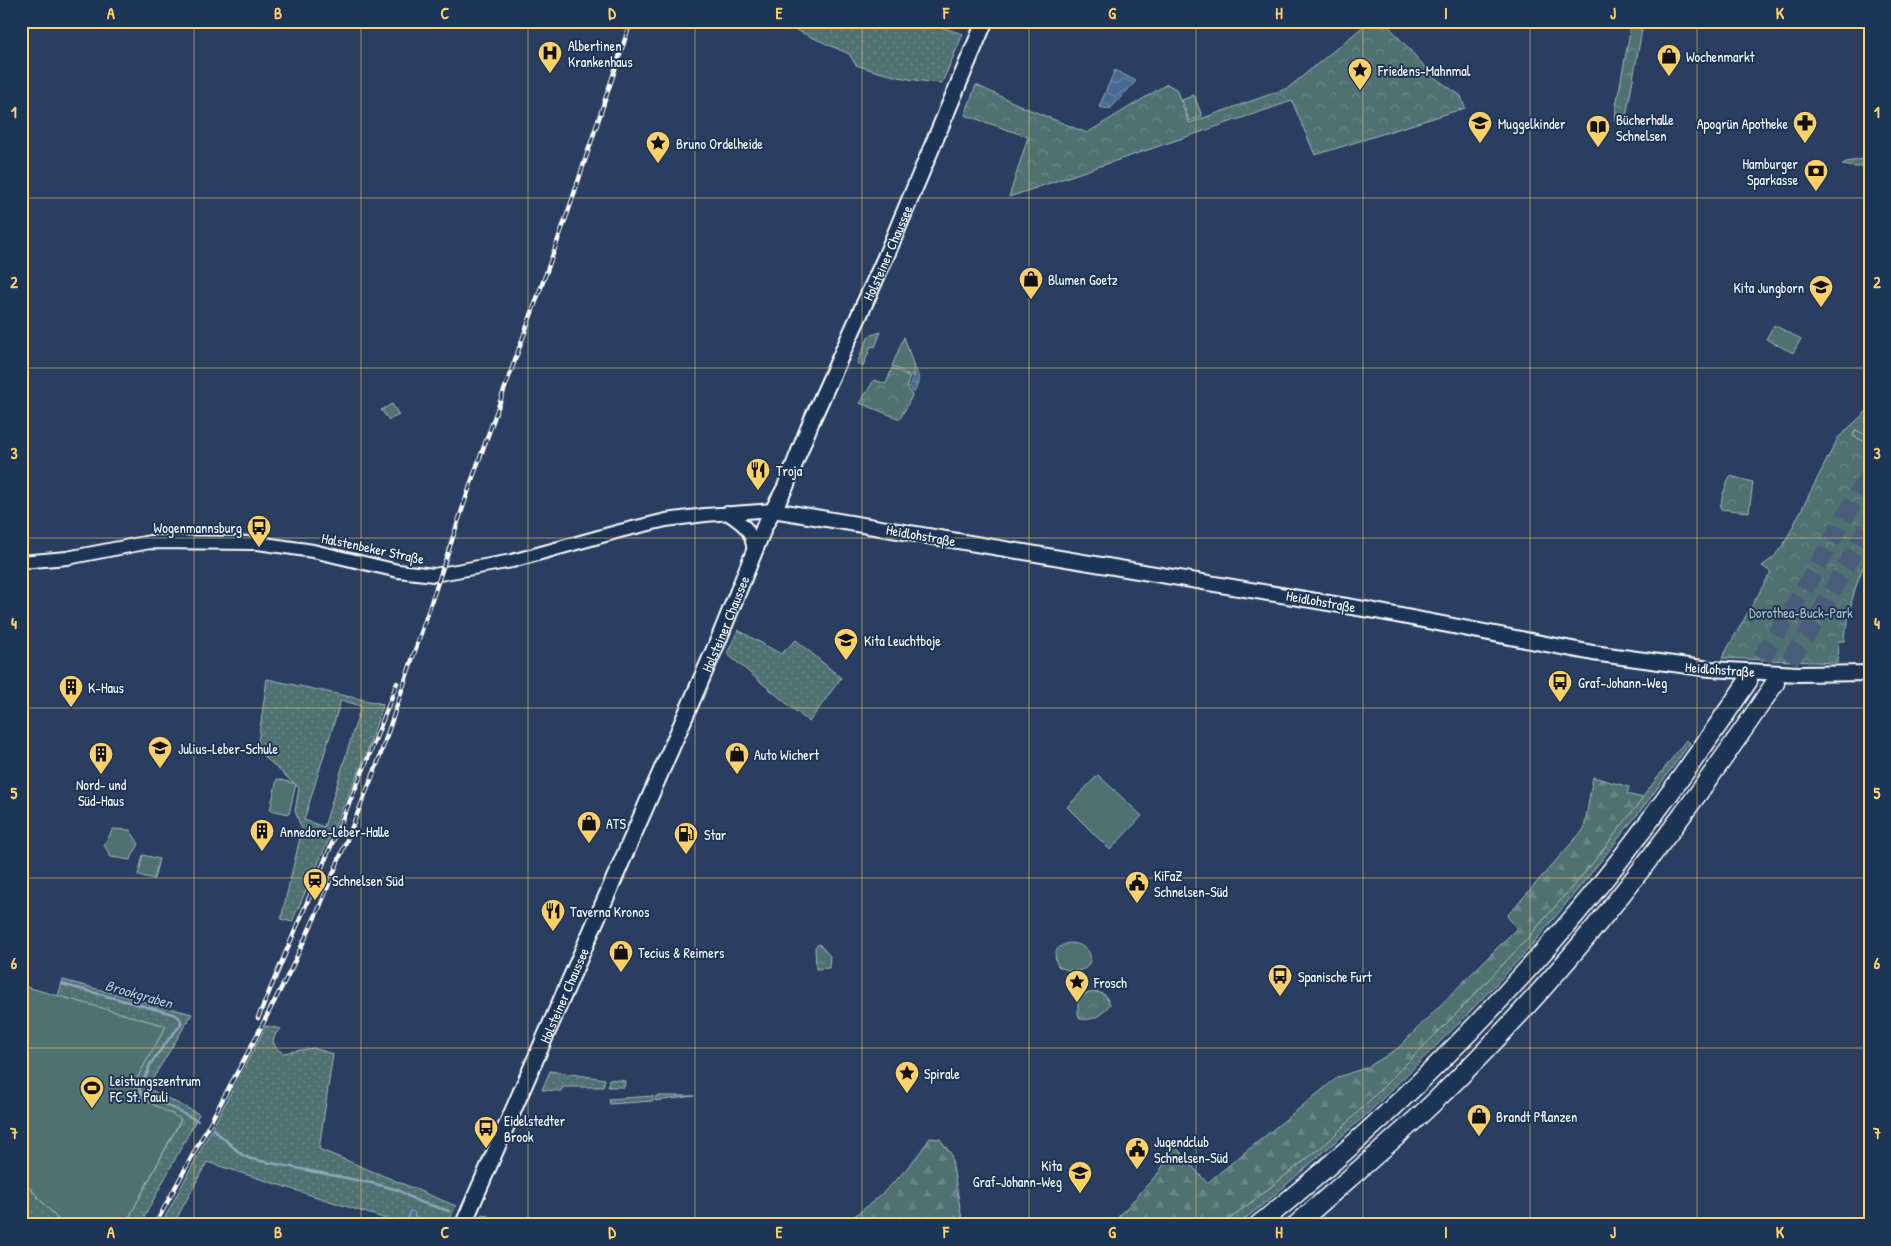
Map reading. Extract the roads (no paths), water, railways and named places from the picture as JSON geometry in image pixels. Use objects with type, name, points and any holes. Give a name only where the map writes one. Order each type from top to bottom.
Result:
[{"type":"highway","points":[[1258,1225],[1372,1126],[1446,1056],[1546,948],[1624,854],[1748,682]]},
{"type":"highway","points":[[1296,1225],[1431,1105],[1560,970],[1665,840],[1732,748],[1775,683]]},
{"type":"main road","name":"Holsteiner Chaussee","points":[[463,1225],[714,650],[765,525],[886,256],[985,21]]},
{"type":"main road","name":"Heidlohstraße","points":[[773,510],[1378,611],[1602,654],[1672,665],[1798,674],[1870,673]]},
{"type":"street","name":"Halstenbeker Straße","points":[[21,562],[70,558],[150,542],[258,543],[315,551],[408,573],[434,575],[512,561],[651,523],[692,516],[773,510]]},
{"type":"street","points":[[726,513],[746,528],[752,540],[754,551]]},
{"type":"water","points":[[1115,70],[1136,81],[1110,109],[1099,107]]},
{"type":"water","points":[[916,369],[918,381],[914,393],[909,386]]},
{"type":"water","points":[[410,1210],[415,1213],[414,1217],[424,1220],[428,1225],[410,1225],[408,1220]]},
{"type":"waterway","name":"Brookgraben","points":[[62,984],[179,1017],[181,1021],[180,1026],[150,1064],[148,1073],[140,1084],[140,1091],[150,1099],[165,1104],[198,1121]]},
{"type":"waterway","name":"Brookgraben","points":[[213,1129],[242,1155],[251,1159],[376,1184],[398,1190],[417,1201],[449,1211]]},
{"type":"waterway","name":"Brookgraben","points":[[480,1223],[485,1225]]},
{"type":"tunnel","points":[[1748,681],[1812,576],[1870,472]]},
{"type":"tunnel","points":[[1775,683],[1818,617],[1870,523]]},
{"type":"railway","points":[[155,1225],[291,969],[321,904],[377,765],[473,477],[568,212],[631,21]]},
{"type":"railway","points":[[258,1018],[367,761],[397,683]]},
{"type":"place","name":"Albertinen Krankenhaus","points":[[550,74]]},
{"type":"place","name":"Wochenmarkt","points":[[1669,77]]},
{"type":"place","name":"Friedens-Mahnmal","points":[[1360,91]]},
{"type":"place","name":"Muggelkinder","points":[[1480,144]]},
{"type":"place","name":"Apogrün Apotheke","points":[[1805,144]]},
{"type":"place","name":"Bücherhalle Schnelsen","points":[[1598,148]]},
{"type":"place","name":"Bruno Ordelheide","points":[[658,164]]},
{"type":"place","name":"Hamburger Sparkasse","points":[[1816,192]]},
{"type":"place","name":"Blumen Goetz","points":[[1031,300]]},
{"type":"place","name":"Kita Jungborn","points":[[1821,308]]},
{"type":"place","name":"Troja","points":[[758,491]]},
{"type":"place","name":"Wogenmannsburg","points":[[259,548]]},
{"type":"place","name":"Kita Leuchtboje","points":[[846,661]]},
{"type":"place","name":"Graf-Johann-Weg","points":[[1560,703]]},
{"type":"place","name":"K-Haus","points":[[71,708]]},
{"type":"place","name":"Julius-Leber-Schule","points":[[160,769]]},
{"type":"place","name":"Nord- und Süd-Haus","points":[[101,775]]},
{"type":"place","name":"Auto Wichert","points":[[737,775]]},
{"type":"place","name":"ATS","points":[[589,844]]},
{"type":"place","name":"Annedore-Leber-Halle","points":[[262,852]]},
{"type":"place","name":"Star","points":[[686,855]]},
{"type":"place","name":"Schnelsen Süd","points":[[315,901]]},
{"type":"place","name":"KiFaZ Schnelsen-Süd","points":[[1137,904]]},
{"type":"place","name":"Taverna Kronos","points":[[553,932]]},
{"type":"place","name":"Tecius & Reimers","points":[[621,973]]},
{"type":"place","name":"Spanische Furt","points":[[1280,997]]},
{"type":"place","name":"Frosch","points":[[1077,1003]]},
{"type":"place","name":"Spirale","points":[[907,1094]]},
{"type":"place","name":"Leistungszentrum FC St. Pauli","points":[[92,1109]]},
{"type":"place","name":"Brandt Pflanzen","points":[[1479,1137]]},
{"type":"place","name":"Eidelstedter Brook","points":[[486,1149]]},
{"type":"place","name":"Jugendclub Schnelsen-Süd","points":[[1137,1170]]},
{"type":"place","name":"Kita Graf-Johann-Weg","points":[[1080,1194]]},
{"type":"park label","name":"Dorothea-Buck-Park","points":[[1801,612]]}]
